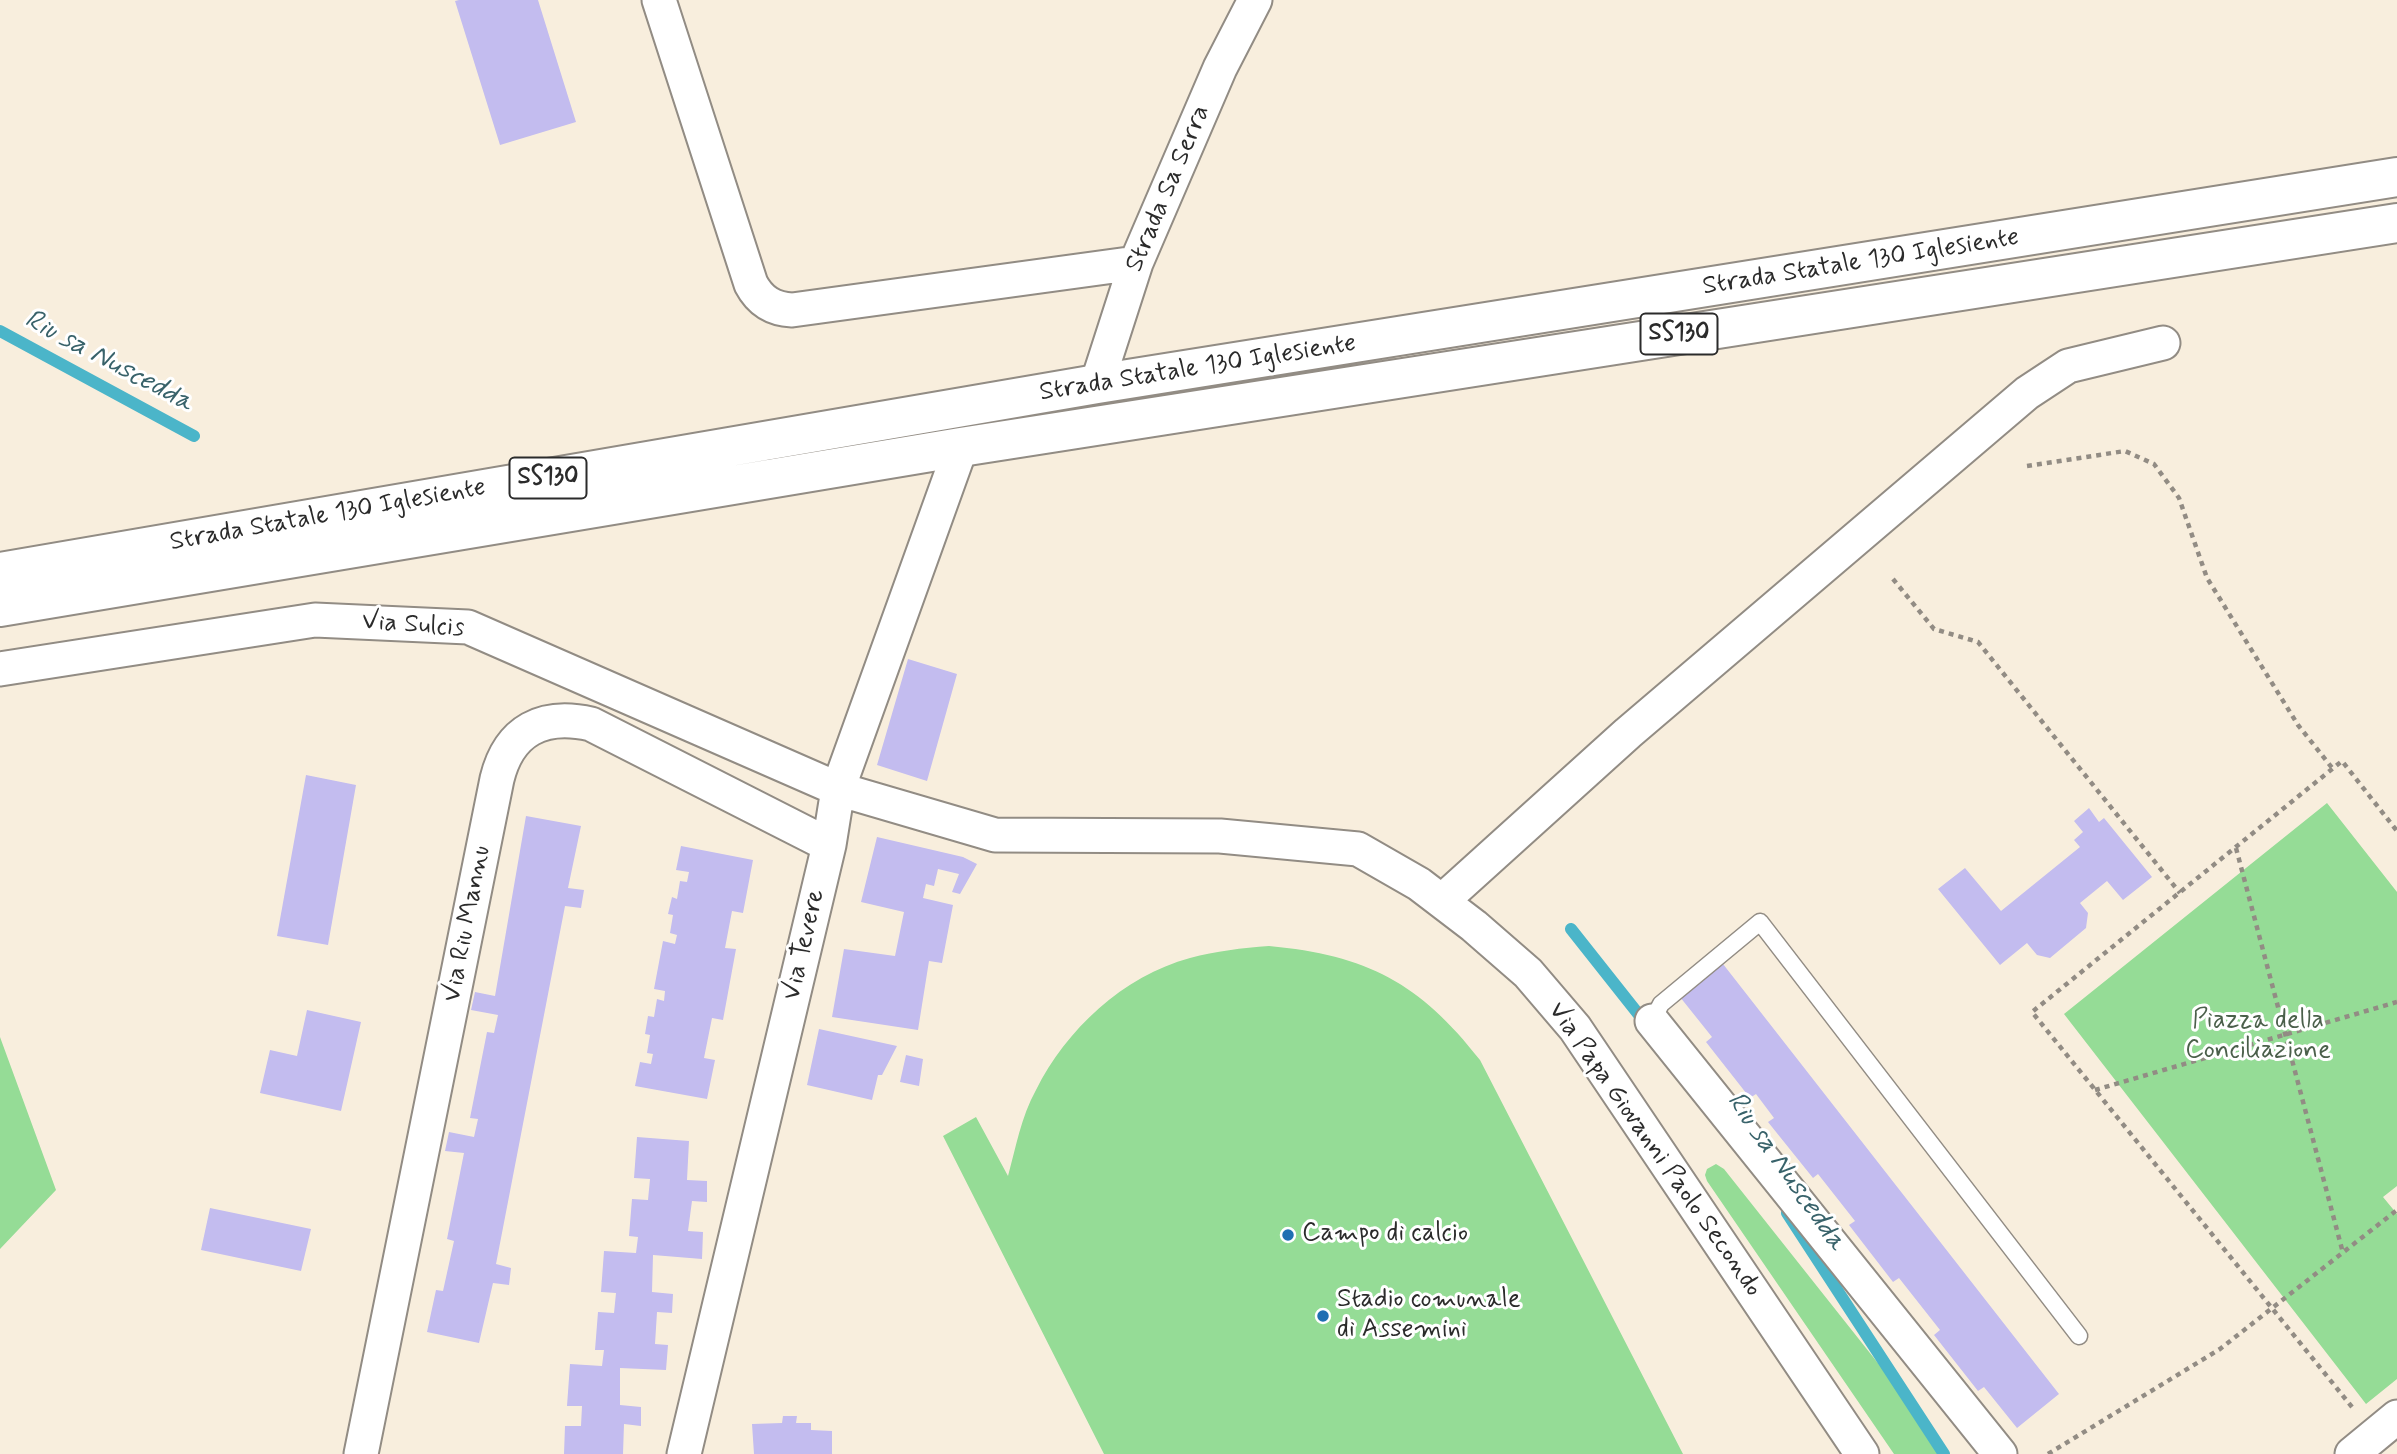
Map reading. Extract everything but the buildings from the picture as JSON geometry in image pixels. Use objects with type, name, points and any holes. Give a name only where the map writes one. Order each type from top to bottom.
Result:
[{"type":"main road","name":"Strada Statale 130 Iglesiente","points":[[0,572],[1097,384],[2397,177]]},
{"type":"main road","name":"Strada Statale 130 Iglesiente","points":[[0,607],[961,447],[2397,223]]},
{"type":"street","points":[[659,0],[751,284],[756,295],[766,303],[778,309],[792,310],[1136,263]]},
{"type":"street","name":"Strada Sa Serra","points":[[1097,384],[1136,263],[1220,68],[1255,0]]},
{"type":"street","points":[[1442,901],[1628,733],[2027,393],[2068,366],[2163,343]]},
{"type":"street","name":"Via Tevere","points":[[684,1454],[828,845],[838,789],[961,447]]},
{"type":"street","name":"Via Sulcis","points":[[0,669],[315,620],[468,626],[838,789]]},
{"type":"street","name":"Via Riu Mannu","points":[[361,1454],[497,779],[502,758],[515,741],[532,727],[552,720],[591,724],[828,845]]},
{"type":"street","name":"Via Papa Giovanni Paolo Secondo","points":[[838,789],[995,835],[1220,836],[1358,849],[1419,884],[1474,926],[1528,973],[1575,1028],[1862,1454]]},
{"type":"street","points":[[1652,1021],[2000,1454]]},
{"type":"lane","points":[[1652,1021],[1661,1004],[1760,922],[2079,1336]]},
{"type":"path","points":[[2027,466],[2125,452],[2154,464],[2179,498],[2207,578],[2298,725],[2333,769]]},
{"type":"path","points":[[1893,579],[1934,629],[1978,642],[2180,893]]},
{"type":"path","points":[[2375,1436],[2032,1012],[2342,761],[2397,831]]},
{"type":"path","points":[[2236,848],[2343,1253]]},
{"type":"path","points":[[2095,1090],[2397,1002]]},
{"type":"path","points":[[2048,1454],[2220,1349],[2397,1210]]},
{"type":"green space","name":"Piazza della Conciliazione","points":[[2327,803],[2397,892],[2397,1186],[2383,1197],[2397,1214],[2397,1379],[2366,1404],[2064,1014]]},
{"type":"green space","name":"Stadio comunale di Assemini","points":[[1269,946],[1335,957],[1389,977],[1413,992],[1458,1033],[1480,1060],[1683,1454],[1104,1454],[943,1136],[976,1117],[1008,1176],[1023,1121],[1036,1090],[1063,1047],[1099,1008],[1142,978],[1165,966],[1210,953]]},
{"type":"green space","points":[[0,1037],[56,1190],[0,1249]]},
{"type":"green space","points":[[1716,1164],[1724,1169],[1950,1454],[1894,1454],[1707,1181],[1707,1169]]},
{"type":"waterway","name":"Riu sa Nuscedda","points":[[0,331],[194,436]]},
{"type":"waterway","name":"Riu sa Nuscedda","points":[[1571,929],[1647,1025]]},
{"type":"waterway","name":"Riu sa Nuscedda","points":[[1787,1213],[1944,1454]]},
{"type":"place","name":"Campo di calcio","points":[[1288,1235]]},
{"type":"place","name":"Stadio comunale di Assemini","points":[[1323,1316]]}]
